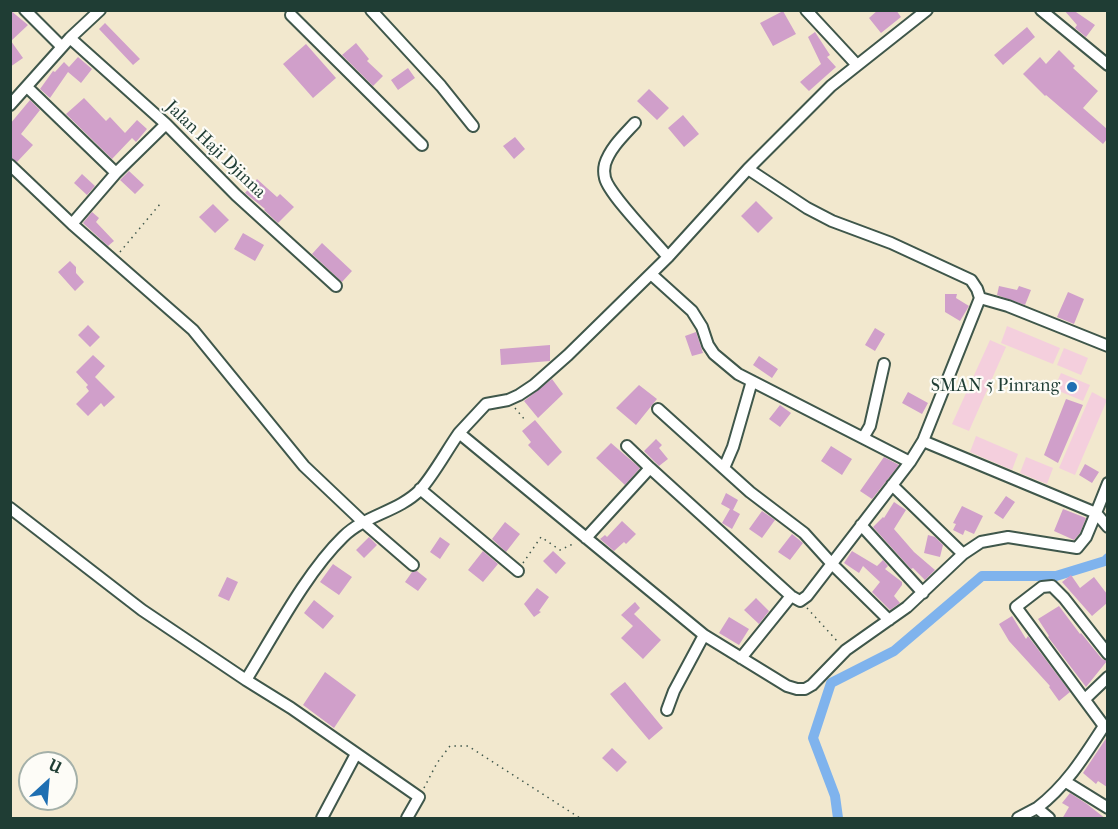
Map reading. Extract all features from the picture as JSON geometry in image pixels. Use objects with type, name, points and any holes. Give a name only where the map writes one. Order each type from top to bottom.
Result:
[{"type":"street","points":[[25,10],[62,47]]},
{"type":"street","points":[[10,105],[70,38],[100,10]]},
{"type":"street","points":[[371,10],[441,86],[473,126]]},
{"type":"street","points":[[806,10],[857,64]]},
{"type":"street","points":[[246,680],[323,560],[343,536],[362,521],[394,507],[420,489],[459,433],[486,404],[508,400],[534,385],[568,355],[668,257],[748,169],[831,86],[927,10]]},
{"type":"street","points":[[1041,10],[1107,65]]},
{"type":"street","points":[[291,12],[422,145]]},
{"type":"street","name":"Jalan Haji Djinna","points":[[70,38],[166,124],[236,195],[336,286]]},
{"type":"street","points":[[27,87],[116,173]]},
{"type":"street","points":[[635,123],[610,154],[605,164],[604,176],[608,186],[619,200],[668,257]]},
{"type":"street","points":[[72,224],[116,173],[166,124]]},
{"type":"street","points":[[10,165],[72,224],[192,330],[304,466],[413,565]]},
{"type":"street","points":[[741,658],[796,598],[807,596],[910,462],[923,441],[980,298],[971,280],[891,243],[832,221],[807,208],[748,169]]},
{"type":"street","points":[[651,274],[692,311],[714,354],[738,374],[910,462]]},
{"type":"street","points":[[980,298],[1008,306],[1107,346]]},
{"type":"street","points":[[863,438],[870,426],[885,364]]},
{"type":"street","points":[[724,468],[733,447],[752,381]]},
{"type":"street","points":[[657,409],[750,492],[804,533],[889,620]]},
{"type":"street","points":[[459,433],[704,634],[787,686],[796,689],[805,689],[812,685],[846,650],[923,593],[963,554],[981,542],[1008,537],[1077,548],[1086,537],[1107,483]]},
{"type":"street","points":[[923,441],[1096,513],[1107,527]]},
{"type":"street","points":[[627,446],[796,598]]},
{"type":"street","points":[[586,538],[650,468]]},
{"type":"street","points":[[892,485],[963,554]]},
{"type":"street","points":[[420,489],[518,571]]},
{"type":"street","points":[[10,508],[142,610],[291,708],[419,797],[407,819]]},
{"type":"street","points":[[861,525],[923,593]]},
{"type":"street","points":[[1018,819],[1050,798],[1066,782],[1106,723],[1085,699],[1016,607],[1042,587],[1052,586],[1107,654]]},
{"type":"street","points":[[667,710],[674,690],[704,634]]},
{"type":"street","points":[[1085,699],[1107,677]]},
{"type":"street","points":[[322,819],[356,754]]},
{"type":"street","points":[[1066,782],[1107,806]]},
{"type":"street","points":[[1037,808],[1049,819]]},
{"type":"path","points":[[113,261],[160,204]]},
{"type":"path","points":[[508,400],[525,420]]},
{"type":"path","points":[[518,571],[542,537],[560,550],[586,538]]},
{"type":"path","points":[[796,598],[846,650]]},
{"type":"path","points":[[419,797],[437,763],[450,746],[468,746],[580,819]]},
{"type":"shaded area","points":[[1007,326],[1060,348],[1053,364],[1001,343]]},
{"type":"shaded area","points":[[990,340],[1006,347],[969,431],[952,424]]},
{"type":"shaded area","points":[[1064,348],[1088,358],[1081,375],[1057,365]]},
{"type":"shaded area","name":"SMAN 5 Pinrang","points":[[1061,373],[1090,385],[1083,401],[1054,389]]},
{"type":"shaded area","points":[[1092,392],[1107,400],[1075,475],[1059,468]]},
{"type":"shaded area","points":[[976,436],[1018,454],[1012,470],[970,452]]},
{"type":"shaded area","points":[[1026,457],[1053,468],[1047,484],[1020,473]]},
{"type":"building","points":[[10,10],[28,25],[11,41],[23,58],[10,67]]},
{"type":"building","points":[[878,10],[896,10],[901,17],[881,33],[869,18]]},
{"type":"building","points":[[1064,10],[1073,10],[1095,25],[1086,37],[1075,28],[1077,25]]},
{"type":"building","points":[[783,11],[796,34],[773,46],[760,23]]},
{"type":"building","points":[[105,23],[140,59],[133,65],[99,29]]},
{"type":"building","points":[[1027,27],[1035,37],[1003,65],[994,55]]},
{"type":"building","points":[[815,32],[830,55],[827,57],[836,67],[809,91],[800,82],[821,64],[808,37]]},
{"type":"building","points":[[356,43],[369,59],[367,61],[383,76],[373,86],[342,55]]},
{"type":"building","points":[[306,44],[336,78],[313,98],[283,64]]},
{"type":"building","points":[[1059,50],[1075,66],[1073,68],[1098,91],[1083,108],[1107,129],[1107,139],[1103,144],[1045,96],[1023,74],[1040,57],[1046,64]]},
{"type":"building","points":[[78,57],[92,69],[81,83],[68,72],[50,98],[40,89],[53,71],[55,72],[64,62],[69,67]]},
{"type":"building","points":[[408,68],[415,78],[398,90],[391,80]]},
{"type":"building","points":[[649,89],[669,108],[657,120],[637,101]]},
{"type":"building","points":[[84,98],[106,121],[110,117],[125,133],[137,120],[147,129],[136,142],[132,138],[112,159],[66,114]]},
{"type":"building","points":[[30,100],[40,110],[21,134],[33,145],[17,162],[10,158],[10,124]]},
{"type":"building","points":[[683,115],[699,134],[684,147],[668,128]]},
{"type":"building","points":[[515,137],[525,149],[514,159],[503,146]]},
{"type":"building","points":[[129,171],[144,185],[135,194],[120,180]]},
{"type":"building","points":[[82,174],[95,186],[87,195],[74,183]]},
{"type":"building","points":[[257,179],[277,197],[280,194],[294,207],[278,223],[245,193]]},
{"type":"building","points":[[756,201],[773,218],[758,233],[741,216]]},
{"type":"building","points":[[213,204],[229,220],[215,233],[199,217]]},
{"type":"building","points":[[92,212],[99,218],[96,222],[114,241],[108,246],[83,223]]},
{"type":"building","points":[[243,233],[264,245],[255,261],[234,249]]},
{"type":"building","points":[[322,243],[352,271],[342,282],[312,254]]},
{"type":"building","points":[[70,261],[84,282],[75,291],[58,272]]},
{"type":"building","points":[[999,286],[1017,290],[1019,286],[1031,290],[1025,305],[997,295]]},
{"type":"building","points":[[1068,292],[1084,299],[1074,324],[1057,317]]},
{"type":"building","points":[[945,294],[957,294],[956,298],[969,306],[960,321],[945,312]]},
{"type":"building","points":[[88,325],[100,337],[90,347],[78,335]]},
{"type":"building","points":[[875,328],[885,334],[875,351],[865,345]]},
{"type":"building","points":[[696,332],[703,353],[692,356],[685,336]]},
{"type":"building","points":[[550,345],[550,361],[501,365],[500,349]]},
{"type":"building","points":[[93,355],[105,366],[95,377],[115,397],[104,407],[101,403],[88,416],[76,404],[89,391],[86,387],[88,385],[76,372]]},
{"type":"building","points":[[759,356],[778,369],[772,378],[753,365]]},
{"type":"building","points":[[552,379],[563,394],[538,418],[524,401]]},
{"type":"building","points":[[639,385],[657,399],[636,425],[616,408]]},
{"type":"building","points":[[908,392],[928,403],[922,414],[902,403]]},
{"type":"building","points":[[1066,399],[1083,405],[1058,463],[1044,455]]},
{"type":"building","points":[[780,405],[791,413],[780,427],[769,419]]},
{"type":"building","points":[[535,420],[562,452],[548,466],[528,445],[531,442],[522,431]]},
{"type":"building","points":[[656,439],[662,445],[659,448],[668,459],[659,466],[644,451]]},
{"type":"building","points":[[611,443],[640,468],[625,485],[596,458]]},
{"type":"building","points":[[831,446],[852,459],[842,475],[821,461]]},
{"type":"building","points":[[884,457],[899,465],[872,499],[860,491]]},
{"type":"building","points":[[1085,464],[1099,472],[1092,483],[1079,475]]},
{"type":"building","points":[[726,493],[738,500],[733,510],[740,514],[732,529],[722,523],[730,509],[721,504]]},
{"type":"building","points":[[1006,496],[1015,502],[1003,519],[994,513]]},
{"type":"building","points":[[894,502],[906,510],[894,529],[914,552],[935,570],[925,580],[913,568],[911,569],[873,527],[884,518]]},
{"type":"building","points":[[962,506],[983,516],[974,534],[965,530],[963,535],[953,530],[956,524],[953,523]]},
{"type":"building","points":[[1063,509],[1086,518],[1080,533],[1074,540],[1054,531]]},
{"type":"building","points":[[762,511],[775,520],[762,538],[749,529]]},
{"type":"building","points":[[622,521],[636,534],[614,551],[600,539],[605,535],[607,537]]},
{"type":"building","points":[[505,522],[520,534],[506,552],[492,539]]},
{"type":"building","points":[[792,534],[803,543],[790,560],[778,552]]},
{"type":"building","points":[[928,535],[935,537],[943,545],[940,557],[924,553]]},
{"type":"building","points":[[369,537],[377,545],[364,558],[356,550]]},
{"type":"building","points":[[440,537],[450,544],[440,559],[430,552]]},
{"type":"building","points":[[483,551],[498,564],[483,582],[468,570]]},
{"type":"building","points":[[553,551],[566,563],[556,574],[543,561]]},
{"type":"building","points":[[852,551],[877,566],[883,560],[888,566],[885,569],[902,582],[894,596],[900,603],[890,610],[872,592],[880,582],[863,566],[859,573],[844,563]]},
{"type":"building","points":[[333,564],[352,577],[339,595],[320,582]]},
{"type":"building","points":[[417,571],[427,579],[418,591],[405,582],[412,572]]},
{"type":"building","points":[[1071,575],[1080,588],[1094,577],[1107,594],[1107,603],[1092,616],[1062,582]]},
{"type":"building","points":[[227,577],[238,582],[229,601],[218,596]]},
{"type":"building","points":[[537,588],[549,597],[539,611],[541,612],[534,617],[524,604]]},
{"type":"building","points":[[756,598],[769,611],[759,624],[744,610]]},
{"type":"building","points":[[314,600],[334,616],[323,629],[304,613]]},
{"type":"building","points":[[635,602],[640,608],[634,614],[661,640],[643,659],[621,638],[633,626],[621,615]]},
{"type":"building","points":[[1059,606],[1080,634],[1102,659],[1107,661],[1086,687],[1048,637],[1038,619]]},
{"type":"building","points":[[1012,616],[1026,639],[1028,636],[1070,692],[1059,701],[1050,686],[1009,641],[999,624]]},
{"type":"building","points":[[729,617],[749,629],[739,645],[719,633]]},
{"type":"building","points":[[325,672],[356,695],[334,728],[303,705]]},
{"type":"building","points":[[625,682],[663,728],[649,740],[610,694]]},
{"type":"building","points":[[1107,737],[1107,787],[1098,781],[1096,784],[1083,773]]},
{"type":"building","points":[[612,748],[627,762],[617,772],[602,758]]},
{"type":"building","points":[[1070,793],[1106,819],[1062,819],[1069,807],[1062,803]]},
{"type":"waterway","points":[[838,818],[835,796],[813,738],[831,683],[894,651],[982,576],[1056,576],[1105,561],[1108,558]]},
{"type":"place","name":"SMAN 5 Pinrang","points":[[1072,387]]}]
